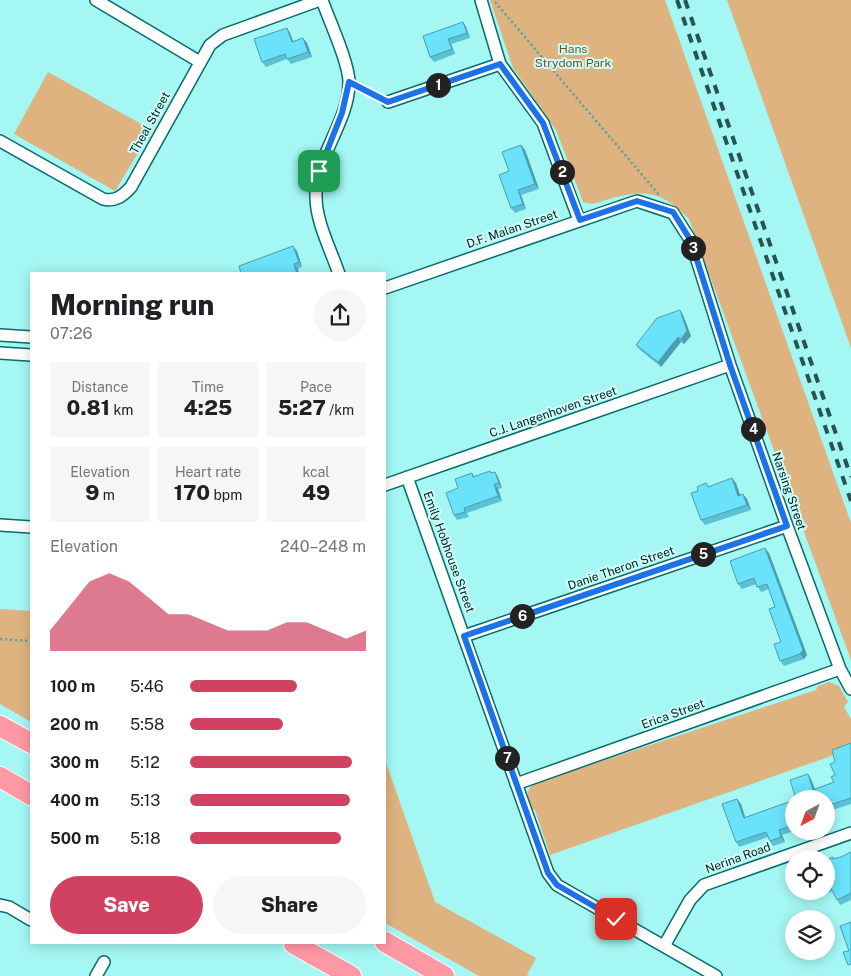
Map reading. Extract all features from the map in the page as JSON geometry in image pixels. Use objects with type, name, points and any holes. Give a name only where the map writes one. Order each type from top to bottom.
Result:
[{"type":"highway","points":[[0,726],[30,742]]},
{"type":"highway","points":[[0,777],[30,794]]},
{"type":"highway","points":[[386,943],[444,976]]},
{"type":"highway","points":[[294,944],[351,976]]},
{"type":"street","points":[[96,0],[200,62]]},
{"type":"street","points":[[321,0],[349,82],[342,113],[319,171],[316,196],[317,209],[338,272]]},
{"type":"street","name":"Theal Street","points":[[0,141],[103,199],[110,201],[119,198],[131,187],[200,62],[216,38],[321,0]]},
{"type":"street","points":[[481,0],[500,64],[543,123],[580,220]]},
{"type":"street","points":[[388,102],[500,64]]},
{"type":"street","name":"D.F. Malan Street","points":[[386,288],[637,201],[673,212]]},
{"type":"street","name":"Narsing Street","points":[[673,212],[691,241],[730,365],[787,526],[840,669],[851,689]]},
{"type":"street","points":[[0,335],[30,337]]},
{"type":"street","points":[[0,354],[30,355]]},
{"type":"street","name":"C.J. Langenhoven Street","points":[[386,485],[730,365]]},
{"type":"street","name":"Emily Hobhouse Street","points":[[408,477],[551,878],[569,892],[716,976]]},
{"type":"street","points":[[0,525],[30,527]]},
{"type":"street","name":"Danie Theron Street","points":[[464,636],[787,526]]},
{"type":"street","name":"Erica Street","points":[[516,784],[840,669]]},
{"type":"street","name":"Nerina Road","points":[[664,946],[690,900],[704,885],[851,833]]},
{"type":"street","points":[[0,906],[9,907],[30,919]]},
{"type":"street","points":[[96,976],[104,962]]},
{"type":"path","points":[[493,0],[673,212]]},
{"type":"path","points":[[349,82],[388,102]]},
{"type":"path","points":[[0,639],[30,641]]},
{"type":"green space","name":"Hans Strydom Park","points":[[490,0],[665,0],[851,523],[851,660],[689,219],[670,203],[652,195],[633,194],[590,204],[583,202],[556,130],[513,68]]},
{"type":"green space","points":[[727,0],[851,0],[851,348]]},
{"type":"green space","points":[[48,72],[152,130],[115,191],[14,134]]},
{"type":"green space","points":[[0,609],[30,611],[30,721],[0,704]]},
{"type":"green space","points":[[829,682],[839,686],[848,702],[844,707],[851,719],[851,749],[550,855],[535,810],[531,809],[529,802],[528,793],[533,784],[816,690],[818,686]]},
{"type":"green space","points":[[386,763],[435,902],[536,958],[527,975],[529,976],[479,976],[386,924]]},
{"type":"building","points":[[463,22],[467,33],[448,39],[452,49],[430,57],[423,36]]},
{"type":"building","points":[[287,28],[292,42],[303,38],[308,52],[287,59],[285,54],[262,62],[254,39]]},
{"type":"building","points":[[521,145],[535,184],[518,190],[523,204],[511,208],[499,175],[509,171],[502,152]]},
{"type":"building","points":[[293,246],[299,262],[294,264],[296,272],[240,272],[239,266]]},
{"type":"building","points":[[680,310],[687,331],[681,339],[678,337],[658,362],[636,345],[657,318]]},
{"type":"building","points":[[490,471],[491,473],[495,472],[499,483],[494,484],[498,496],[464,508],[465,512],[454,515],[446,493],[458,488],[455,479],[472,473],[473,477]]},
{"type":"building","points":[[732,478],[738,496],[743,494],[747,505],[701,520],[691,493],[698,491],[697,487],[706,483],[708,487]]},
{"type":"building","points":[[765,548],[803,650],[800,654],[780,661],[774,644],[781,642],[769,609],[775,607],[767,584],[757,587],[754,578],[738,584],[730,561]]},
{"type":"building","points":[[851,743],[851,798],[835,803],[835,790],[813,790],[834,782],[831,777],[835,775],[830,764],[835,762],[832,750]]},
{"type":"building","points":[[808,774],[813,790],[793,790],[790,780]]},
{"type":"building","points":[[737,799],[744,818],[785,803],[785,828],[779,830],[781,837],[770,841],[766,832],[736,842],[722,804]]},
{"type":"building","points":[[851,852],[851,893],[837,900],[835,896],[835,858]]},
{"type":"building","points":[[851,922],[851,964],[848,965],[843,952],[849,951],[840,926]]},
{"type":"railway","points":[[677,0],[851,501]]},
{"type":"railway","points":[[685,0],[851,477]]},
{"type":"route","points":[[319,171],[342,113],[349,82],[388,102],[500,64],[543,123],[580,220],[637,201],[673,212],[691,241],[730,365],[787,526],[464,636],[548,873],[557,885],[616,919]]}]
